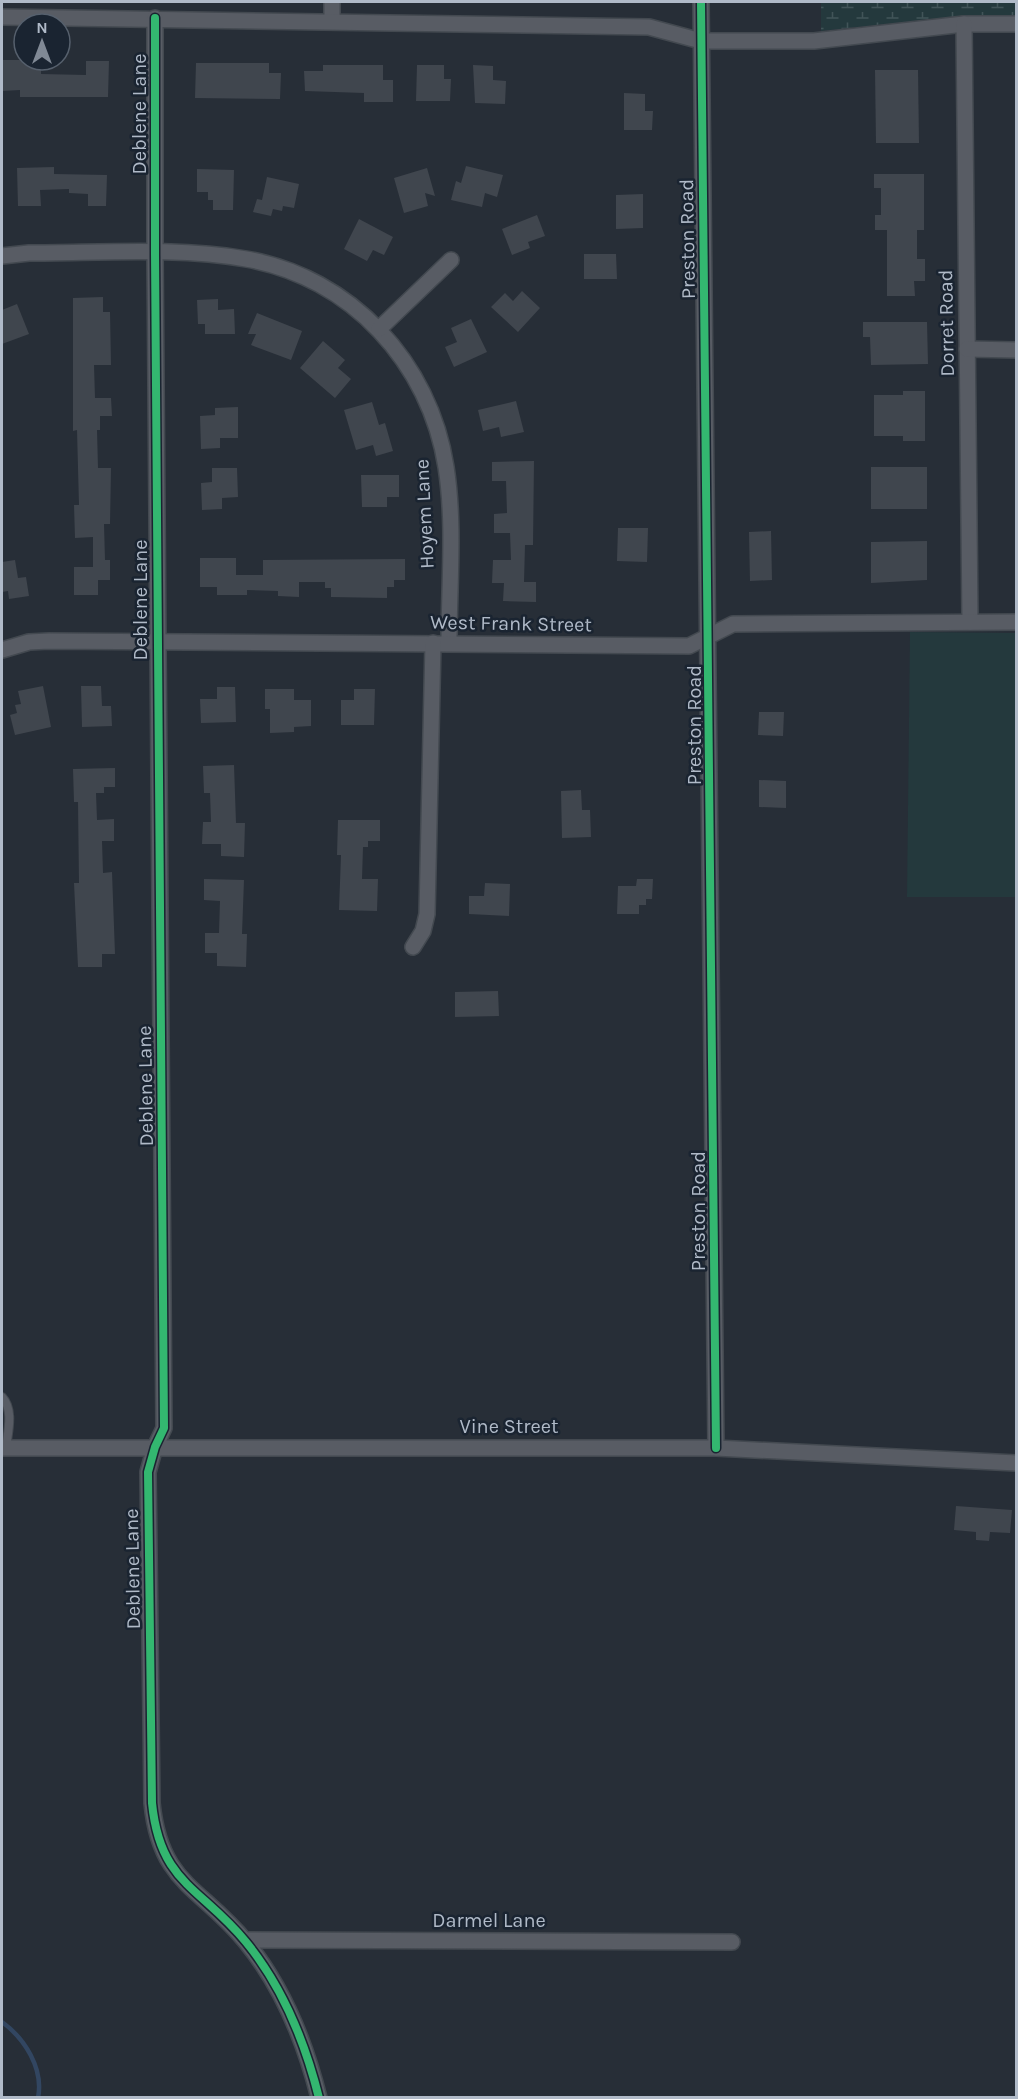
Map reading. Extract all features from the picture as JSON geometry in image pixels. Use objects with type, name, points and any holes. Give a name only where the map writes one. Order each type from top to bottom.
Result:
[{"type":"street","points":[[332,2],[332,21]]},
{"type":"street","name":"Preston Road","points":[[701,2],[716,1448]]},
{"type":"street","points":[[2,17],[649,27],[701,41],[814,41],[964,24],[1017,24]]},
{"type":"street","name":"Deblene Lane","points":[[155,18],[154,254],[165,1428],[154,1447],[148,1472],[154,1829],[174,1872],[245,1940],[268,1972],[306,2050],[319,2097]]},
{"type":"street","name":"Dorret Road","points":[[964,24],[970,621]]},
{"type":"street","name":"Hoyem Lane","points":[[2,256],[28,253],[210,254],[248,259],[285,270],[319,285],[348,304],[379,329],[402,354],[422,387],[436,426],[446,466],[449,502],[427,914],[423,931],[413,947]]},
{"type":"street","points":[[379,329],[451,260]]},
{"type":"street","points":[[967,349],[1017,350]]},
{"type":"street","name":"West Frank Street","points":[[2,650],[29,642],[49,640],[689,646],[733,624],[1017,622]]},
{"type":"street","name":"Vine Street","points":[[4,1448],[716,1448],[1017,1463]]},
{"type":"street","name":"Darmel Lane","points":[[245,1940],[732,1942]]},
{"type":"lane","points":[[2,1397],[8,1403],[9,1412],[4,1448]]},
{"type":"green space","points":[[821,2],[1016,2],[1016,16],[951,17],[821,31]]},
{"type":"green space","points":[[910,632],[1016,633],[1016,897],[907,897]]},
{"type":"building","points":[[2,60],[12,60],[12,72],[86,75],[86,61],[109,61],[108,97],[20,97],[20,90],[2,91]]},
{"type":"building","points":[[196,63],[269,63],[269,73],[281,73],[280,99],[195,98]]},
{"type":"building","points":[[323,65],[383,65],[383,80],[393,80],[393,102],[364,102],[364,93],[305,91],[304,71],[323,71]]},
{"type":"building","points":[[417,65],[444,65],[444,79],[451,79],[450,101],[416,101]]},
{"type":"building","points":[[473,65],[493,66],[493,80],[506,81],[505,104],[475,103]]},
{"type":"building","points":[[875,70],[918,70],[919,143],[876,143]]},
{"type":"building","points":[[624,93],[645,94],[645,111],[653,111],[652,130],[624,130]]},
{"type":"building","points":[[466,166],[503,175],[497,197],[485,193],[482,207],[451,200],[456,181],[461,183]]},
{"type":"building","points":[[54,167],[54,174],[107,175],[106,206],[88,206],[88,194],[69,193],[69,189],[40,190],[41,206],[18,206],[17,168]]},
{"type":"building","points":[[427,168],[435,196],[425,193],[428,206],[404,213],[394,178]]},
{"type":"building","points":[[197,169],[234,170],[233,210],[213,210],[213,200],[208,200],[208,192],[197,192]]},
{"type":"building","points":[[874,174],[924,174],[924,230],[917,230],[917,259],[925,259],[925,281],[914,281],[915,296],[887,296],[887,230],[875,230],[875,215],[881,215],[881,188],[874,188]]},
{"type":"building","points":[[267,177],[299,184],[294,208],[283,206],[282,211],[273,209],[271,216],[253,212],[257,199],[262,200]]},
{"type":"building","points":[[643,194],[643,228],[616,229],[616,195]]},
{"type":"building","points":[[537,215],[545,236],[528,242],[530,248],[512,255],[502,229]]},
{"type":"building","points":[[359,219],[393,237],[384,255],[373,250],[367,261],[344,249]]},
{"type":"building","points":[[584,254],[616,254],[617,279],[584,279]]},
{"type":"building","points":[[522,291],[540,308],[518,332],[491,307],[505,293],[513,301]]},
{"type":"building","points":[[103,297],[103,312],[110,312],[111,365],[94,365],[95,398],[111,398],[112,416],[100,416],[100,430],[97,430],[98,468],[111,468],[110,524],[104,524],[105,560],[110,560],[110,580],[98,580],[98,595],[74,595],[74,567],[93,567],[93,537],[75,538],[74,505],[79,505],[77,430],[73,431],[73,298]]},
{"type":"building","points":[[218,299],[218,310],[234,309],[235,334],[205,334],[205,324],[198,324],[197,300]]},
{"type":"building","points":[[17,304],[29,334],[2,344],[2,310]]},
{"type":"building","points":[[257,313],[302,331],[291,360],[251,345],[256,334],[248,334]]},
{"type":"building","points":[[471,319],[487,352],[454,367],[445,347],[457,342],[451,328]]},
{"type":"building","points":[[863,322],[927,322],[928,364],[871,365],[870,337],[863,337]]},
{"type":"building","points":[[323,341],[345,360],[338,368],[351,379],[335,398],[300,368]]},
{"type":"building","points":[[903,391],[925,391],[925,441],[903,441],[903,436],[874,436],[874,395],[903,395]]},
{"type":"building","points":[[516,401],[524,432],[501,437],[499,427],[483,431],[478,410]]},
{"type":"building","points":[[372,402],[379,425],[385,423],[393,451],[376,456],[373,445],[356,450],[344,410]]},
{"type":"building","points":[[238,407],[238,438],[220,438],[220,448],[201,449],[200,416],[215,415],[215,408]]},
{"type":"building","points":[[534,461],[533,545],[525,545],[524,582],[536,582],[536,602],[503,601],[504,583],[492,583],[493,560],[511,560],[510,533],[494,533],[494,514],[507,513],[506,481],[492,481],[492,462]]},
{"type":"building","points":[[871,467],[927,467],[927,509],[871,509]]},
{"type":"building","points":[[212,468],[237,468],[238,497],[222,498],[222,509],[202,510],[201,483],[212,482]]},
{"type":"building","points":[[361,475],[399,475],[399,497],[387,497],[387,507],[362,507]]},
{"type":"building","points":[[618,528],[648,528],[647,562],[617,561]]},
{"type":"building","points":[[771,531],[772,580],[750,581],[749,532]]},
{"type":"building","points":[[927,541],[927,580],[871,583],[871,542]]},
{"type":"building","points":[[200,558],[236,558],[236,575],[263,575],[263,560],[405,559],[405,580],[394,580],[394,587],[387,587],[387,598],[331,597],[331,588],[325,588],[325,582],[299,582],[299,597],[278,596],[278,591],[247,590],[247,595],[217,595],[217,587],[200,587]]},
{"type":"building","points":[[15,560],[18,578],[26,577],[29,596],[9,599],[8,591],[2,592],[2,562]]},
{"type":"building","points":[[43,686],[51,727],[15,735],[10,715],[17,713],[15,705],[21,704],[18,691]]},
{"type":"building","points":[[81,686],[101,686],[102,706],[111,706],[112,726],[82,727]]},
{"type":"building","points":[[217,687],[235,687],[236,722],[201,723],[200,699],[217,699]]},
{"type":"building","points":[[265,689],[294,689],[294,700],[311,700],[311,726],[294,727],[294,732],[270,733],[270,709],[265,709]]},
{"type":"building","points":[[354,689],[375,689],[374,725],[341,725],[341,700],[354,700]]},
{"type":"building","points":[[759,712],[784,712],[783,736],[758,735]]},
{"type":"building","points":[[234,765],[236,823],[245,823],[244,857],[221,856],[221,844],[202,844],[203,822],[211,822],[210,793],[204,793],[203,766]]},
{"type":"building","points":[[115,768],[115,787],[104,787],[104,793],[96,793],[97,820],[114,819],[114,841],[102,841],[103,873],[112,872],[115,954],[102,954],[102,967],[78,967],[74,883],[79,883],[78,802],[74,802],[73,769]]},
{"type":"building","points":[[759,780],[786,781],[786,808],[759,807]]},
{"type":"building","points":[[581,790],[582,810],[590,810],[591,837],[562,838],[561,791]]},
{"type":"building","points":[[338,820],[380,820],[380,841],[368,841],[368,847],[363,847],[362,879],[378,879],[377,911],[339,910],[341,855],[337,855]]},
{"type":"building","points":[[204,879],[244,880],[242,934],[247,934],[246,967],[217,966],[217,953],[205,953],[205,933],[219,933],[220,901],[204,900]]},
{"type":"building","points":[[637,879],[653,879],[652,899],[646,899],[646,905],[639,905],[639,914],[617,914],[618,886],[636,886]]},
{"type":"building","points":[[485,883],[510,884],[509,916],[469,914],[469,896],[484,896]]},
{"type":"building","points":[[498,991],[499,1016],[455,1017],[455,992]]},
{"type":"building","points":[[956,1506],[1012,1510],[1010,1533],[990,1532],[989,1541],[976,1540],[976,1532],[954,1530]]},
{"type":"waterway","points":[[2,2022],[18,2036],[31,2055],[38,2076],[38,2098]]},
{"type":"cycle path","points":[[701,2],[716,1448]]},
{"type":"cycle path","points":[[155,18],[164,1428],[155,1447],[148,1472],[152,1803],[156,1830],[173,1868],[246,1942],[271,1977],[291,2016],[307,2056],[319,2098]]}]
